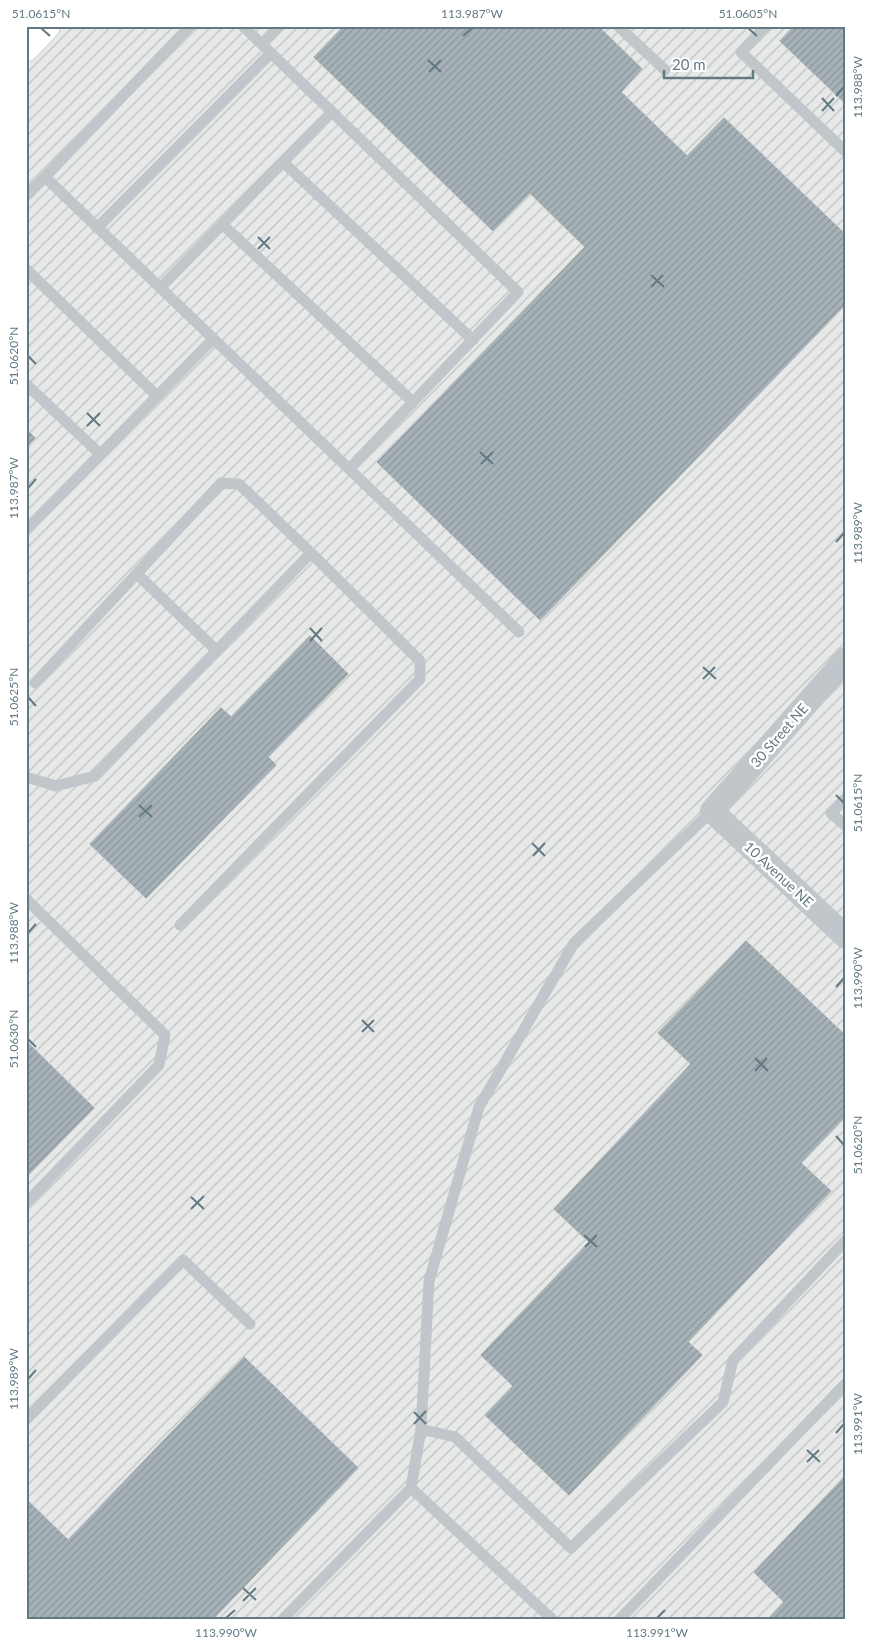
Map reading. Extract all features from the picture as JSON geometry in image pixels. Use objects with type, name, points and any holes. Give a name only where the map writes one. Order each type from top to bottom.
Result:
[{"type":"street","points":[[26,47],[46,26]]},
{"type":"street","name":"30 Street NE","points":[[712,811],[846,659]]},
{"type":"street","name":"10 Avenue NE","points":[[712,811],[846,937]]},
{"type":"lane","points":[[26,196],[190,26]]},
{"type":"lane","points":[[243,26],[518,292],[349,469]]},
{"type":"lane","points":[[262,44],[279,26]]},
{"type":"lane","points":[[618,26],[665,70]]},
{"type":"lane","points":[[766,26],[740,52],[846,152]]},
{"type":"lane","points":[[97,228],[271,53]]},
{"type":"lane","points":[[160,288],[332,112]]},
{"type":"lane","points":[[283,162],[472,340]]},
{"type":"lane","points":[[45,177],[519,632]]},
{"type":"lane","points":[[222,224],[413,402]]},
{"type":"lane","points":[[26,269],[157,396]]},
{"type":"lane","points":[[26,530],[213,339]]},
{"type":"lane","points":[[26,384],[100,453]]},
{"type":"lane","points":[[35,683],[220,484],[239,484],[420,661],[420,679],[180,926]]},
{"type":"lane","points":[[26,776],[56,786],[95,776],[311,553]]},
{"type":"lane","points":[[138,574],[218,650]]},
{"type":"lane","points":[[846,798],[832,813],[846,826]]},
{"type":"lane","points":[[286,1618],[411,1488],[421,1429],[429,1281],[479,1107],[574,943],[712,811]]},
{"type":"lane","points":[[26,899],[165,1035],[159,1065],[26,1203]]},
{"type":"lane","points":[[421,1429],[455,1437],[571,1548],[723,1402],[733,1360],[846,1240]]},
{"type":"lane","points":[[26,1420],[183,1260],[250,1324]]},
{"type":"lane","points":[[619,1620],[846,1383]]},
{"type":"lane","points":[[411,1488],[553,1620]]},
{"type":"shaded area","points":[[26,26],[846,26],[846,1620],[26,1620]]},
{"type":"building","points":[[343,26],[599,26],[643,69],[622,92],[687,155],[724,117],[846,234],[846,305],[540,621],[376,462],[584,247],[530,194],[493,232],[313,57]]},
{"type":"building","points":[[793,26],[846,26],[846,105],[779,41]]},
{"type":"building","points":[[26,428],[36,438],[26,448]]},
{"type":"building","points":[[310,635],[349,674],[269,757],[277,765],[146,899],[89,844],[221,707],[231,716]]},
{"type":"building","points":[[746,940],[846,1035],[846,1117],[802,1163],[832,1191],[689,1342],[703,1355],[569,1496],[484,1415],[512,1386],[480,1355],[588,1242],[553,1209],[690,1064],[657,1033]]},
{"type":"building","points":[[26,1040],[95,1108],[26,1178]]},
{"type":"building","points":[[244,1356],[359,1468],[213,1620],[26,1620],[26,1498],[68,1539]]},
{"type":"building","points":[[846,1474],[846,1620],[766,1620],[783,1602],[753,1572]]}]
